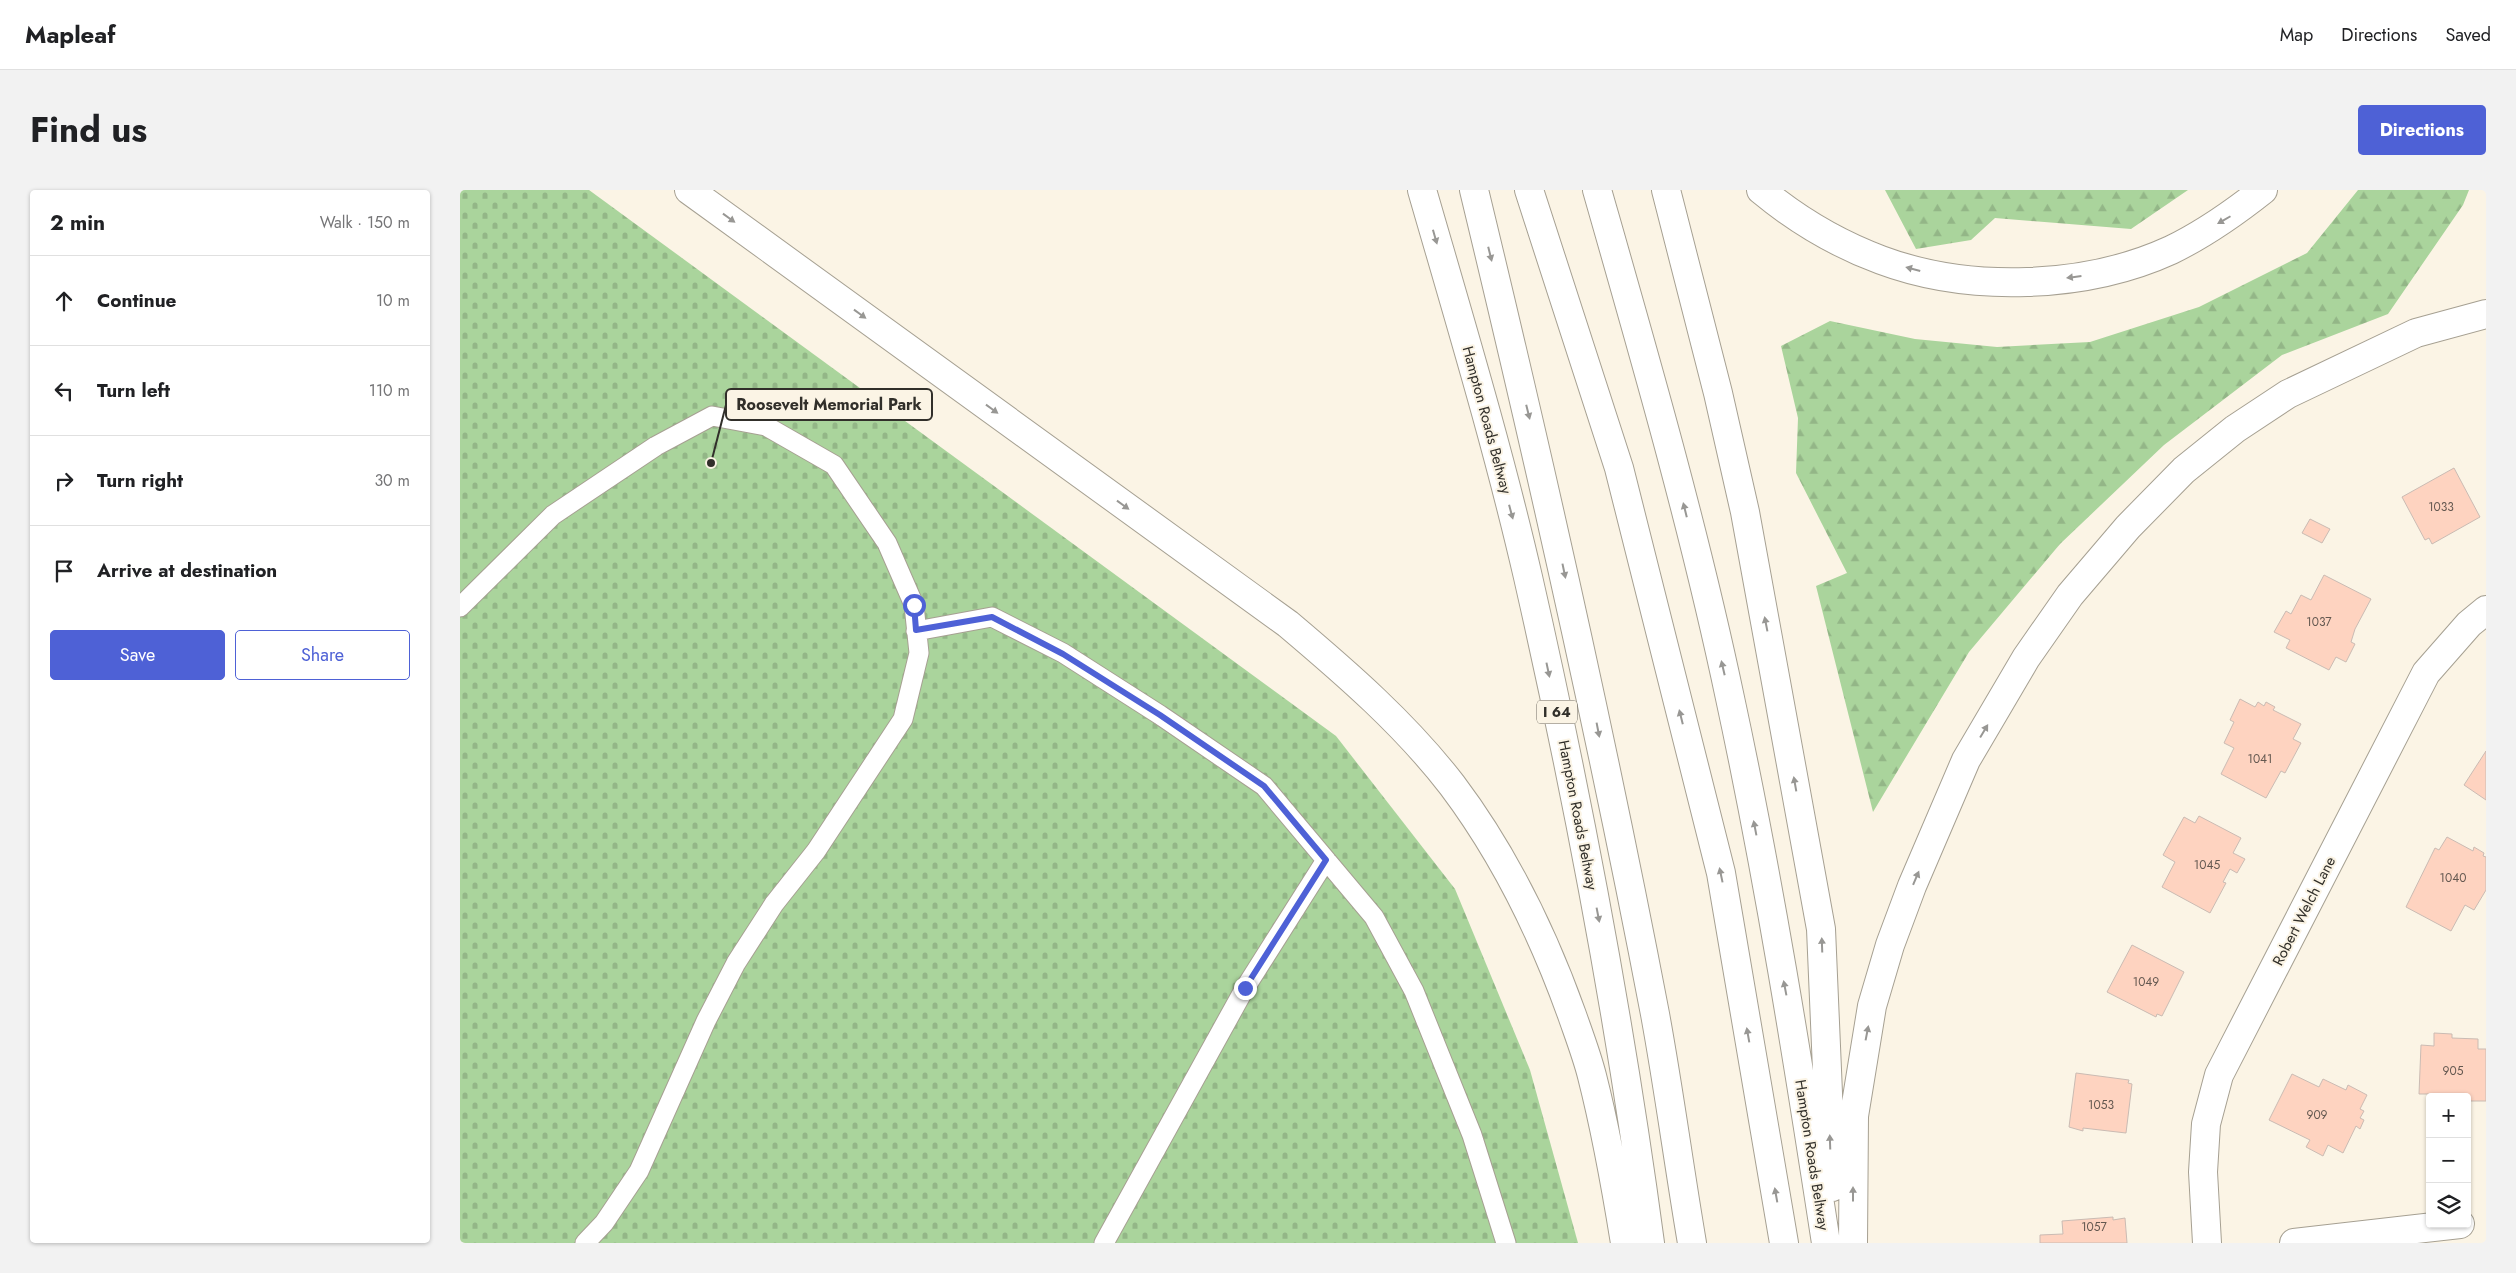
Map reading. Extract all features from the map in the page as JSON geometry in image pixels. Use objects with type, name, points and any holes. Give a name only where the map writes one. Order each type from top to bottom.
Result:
[{"type":"main road","points":[[689,190],[1288,624],[1350,677],[1402,728],[1450,783],[1475,817],[1510,875],[1560,981],[1592,1077],[1609,1144],[1625,1243]]},
{"type":"main road","name":"Hampton Roads Beltway","points":[[1422,190],[1479,389],[1527,574],[1554,698],[1601,929],[1650,1243]]},
{"type":"main road","points":[[1474,190],[1539,458],[1596,717],[1655,1017],[1692,1243]]},
{"type":"main road","points":[[1529,190],[1618,468],[1721,873],[1784,1243]]},
{"type":"main road","name":"Hampton Roads Beltway","points":[[1597,190],[1658,403],[1730,699],[1793,1029],[1826,1243]]},
{"type":"main road","points":[[1666,190],[1718,393],[1745,512],[1821,928],[1835,1243]]},
{"type":"main road","points":[[1760,190],[1817,230],[1882,260],[1926,273],[1978,280],[2029,282],[2079,277],[2126,267],[2171,250],[2230,216],[2263,190]]},
{"type":"main road","points":[[1853,1243],[1854,1116],[1872,1006],[1887,954],[1912,886],[1966,760],[2026,658],[2070,595],[2128,527],[2184,470],[2235,429],[2288,394],[2416,333],[2486,314]]},
{"type":"main road","name":"Robert Welch Lane","points":[[2207,1243],[2203,1172],[2206,1133],[2219,1075],[2426,673],[2469,624],[2486,610]]},
{"type":"main road","points":[[2294,1243],[2426,1228]]},
{"type":"lane","points":[[460,607],[553,515],[656,446],[712,416],[766,426],[834,465],[886,543],[914,605],[918,653],[903,718],[816,852],[774,904],[736,963],[706,1021],[639,1171],[604,1223],[585,1243]]},
{"type":"lane","points":[[916,630],[992,617],[1063,654],[1160,715],[1264,786],[1374,917],[1414,991],[1472,1135],[1506,1243]]},
{"type":"lane","points":[[1104,1243],[1245,988],[1326,860]]},
{"type":"green space","points":[[460,190],[589,190],[1336,736],[1455,889],[1530,1070],[1578,1243],[460,1243]]},
{"type":"green space","points":[[1885,190],[2188,190],[2131,229],[1995,218],[1971,240],[1916,249]]},
{"type":"green space","points":[[2358,190],[2469,190],[2463,205],[2388,314],[2282,355],[2164,445],[2060,544],[1969,652],[1873,812],[1816,586],[1847,573],[1796,473],[1798,418],[1781,346],[1830,321],[1915,339],[1997,347],[2090,342],[2199,307],[2307,253]]},
{"type":"building","points":[[2454,468],[2480,517],[2432,544],[2429,538],[2425,540],[2402,497]]},
{"type":"building","points":[[2310,519],[2330,529],[2322,543],[2302,533]]},
{"type":"building","points":[[2324,575],[2371,599],[2355,629],[2351,642],[2355,644],[2346,662],[2336,657],[2329,670],[2286,648],[2290,640],[2274,632],[2286,611],[2291,614],[2301,595],[2311,600]]},
{"type":"building","points":[[2240,699],[2255,707],[2258,702],[2264,706],[2266,702],[2275,707],[2273,710],[2301,724],[2293,739],[2301,743],[2285,773],[2281,771],[2266,798],[2221,774],[2234,748],[2224,743],[2234,722],[2230,720]]},
{"type":"building","points":[[2486,751],[2486,800],[2464,785]]},
{"type":"building","points":[[2199,816],[2241,838],[2233,853],[2245,859],[2237,873],[2230,869],[2223,882],[2226,883],[2210,913],[2162,887],[2175,862],[2163,855],[2184,817],[2195,823]]},
{"type":"building","points":[[2447,837],[2473,851],[2474,847],[2484,853],[2483,856],[2486,857],[2486,890],[2474,910],[2465,905],[2451,931],[2406,907],[2435,848],[2439,850]]},
{"type":"building","points":[[2132,945],[2184,972],[2162,1016],[2157,1014],[2156,1017],[2107,992]]},
{"type":"building","points":[[2434,1033],[2452,1034],[2452,1038],[2478,1039],[2478,1049],[2486,1049],[2486,1101],[2471,1101],[2471,1093],[2419,1094],[2421,1045],[2434,1046]]},
{"type":"building","points":[[2076,1073],[2129,1080],[2128,1083],[2132,1084],[2126,1133],[2083,1128],[2083,1131],[2069,1127]]},
{"type":"building","points":[[2292,1074],[2319,1087],[2323,1079],[2346,1090],[2348,1085],[2367,1095],[2360,1109],[2364,1111],[2360,1118],[2364,1120],[2360,1129],[2356,1126],[2343,1153],[2328,1145],[2323,1156],[2306,1147],[2310,1140],[2269,1120]]},
{"type":"building","points":[[2113,1217],[2113,1220],[2125,1218],[2127,1243],[2040,1243],[2040,1235],[2063,1234],[2062,1221]]},
{"type":"place","name":"Roosevelt Memorial Park","points":[[711,463]]},
{"type":"route","points":[[914,605],[916,630],[992,617],[1063,654],[1160,715],[1264,786],[1326,860],[1245,988]]}]
